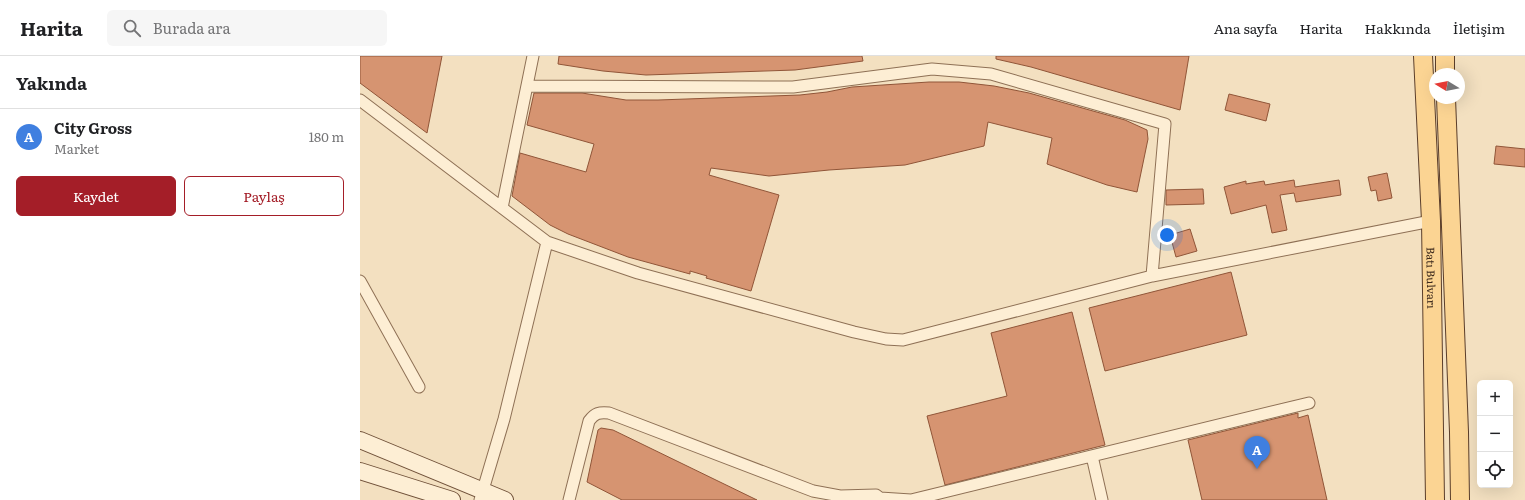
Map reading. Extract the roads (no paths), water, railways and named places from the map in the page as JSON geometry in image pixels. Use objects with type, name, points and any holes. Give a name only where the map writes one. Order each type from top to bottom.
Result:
[{"type":"main road","name":"Batı Bulvarı","points":[[1423,56],[1431,221],[1435,500]]},
{"type":"main road","points":[[1444,56],[1445,68]]},
{"type":"main road","name":"Batı Bulvarı","points":[[1446,104],[1460,432],[1460,500]]},
{"type":"main road","points":[[360,440],[403,458],[481,495],[505,500]]},
{"type":"main road","points":[[396,483],[401,480],[405,471],[403,458]]},
{"type":"main road","points":[[360,471],[452,500]]},
{"type":"street","points":[[502,208],[533,56]]},
{"type":"street","points":[[527,86],[793,87],[932,69],[991,74],[1165,124],[1152,276]]},
{"type":"street","points":[[360,100],[547,242],[638,273],[846,330],[886,339],[903,340],[1152,276],[1431,221]]},
{"type":"street","points":[[481,495],[504,419],[547,242]]},
{"type":"street","points":[[360,281],[419,387]]},
{"type":"street","points":[[569,500],[589,421],[594,414],[600,412],[609,413],[813,491],[840,496],[876,495],[881,499],[911,500],[1309,403]]},
{"type":"street","points":[[1092,456],[1102,500]]},
{"type":"place","name":"City Gross","points":[[1257,469]]}]
